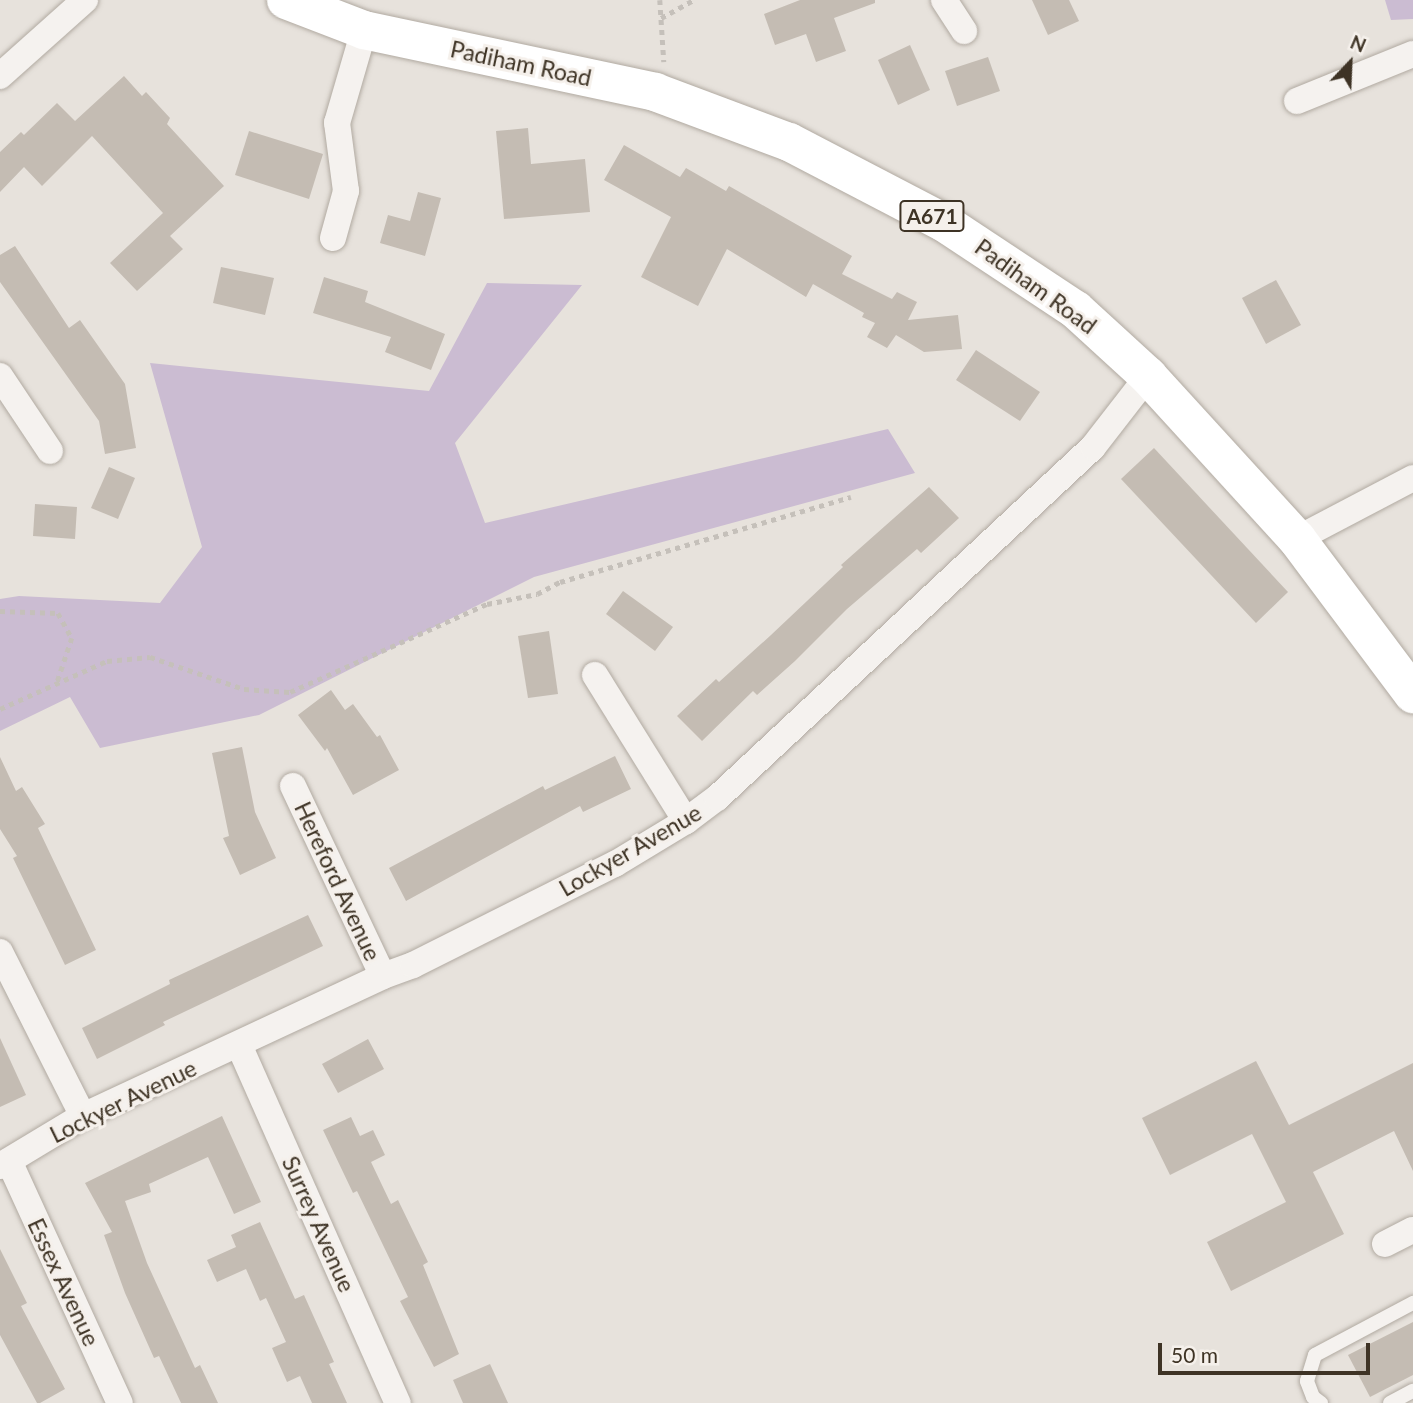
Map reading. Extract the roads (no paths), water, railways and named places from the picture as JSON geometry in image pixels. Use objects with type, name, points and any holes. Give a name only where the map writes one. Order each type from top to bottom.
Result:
[{"type":"main road","name":"Padiham Road","points":[[286,0],[365,30],[666,96],[789,142],[943,222],[1076,310],[1148,376],[1297,539],[1413,694]]},
{"type":"street","points":[[0,76],[85,0]]},
{"type":"street","points":[[944,0],[964,31]]},
{"type":"street","points":[[333,238],[346,191],[337,123],[365,30]]},
{"type":"street","points":[[1297,101],[1413,54]]},
{"type":"street","points":[[0,376],[50,451]]},
{"type":"street","name":"Lockyer Avenue","points":[[4,1163],[83,1116],[383,976],[413,965],[615,864],[686,821],[727,788],[1093,447],[1148,376]]},
{"type":"street","points":[[1297,539],[1413,478]]},
{"type":"street","points":[[595,675],[686,821]]},
{"type":"street","name":"Hereford Avenue","points":[[293,786],[383,976]]},
{"type":"street","points":[[0,952],[83,1116]]},
{"type":"street","name":"Surrey Avenue","points":[[239,1045],[398,1403]]},
{"type":"street","name":"Essex Avenue","points":[[4,1163],[120,1403]]},
{"type":"street","points":[[1385,1244],[1413,1230]]},
{"type":"lane","points":[[1321,1403],[1313,1397],[1307,1381],[1315,1355],[1413,1303]]},
{"type":"lane","points":[[1390,1403],[1413,1391]]}]
